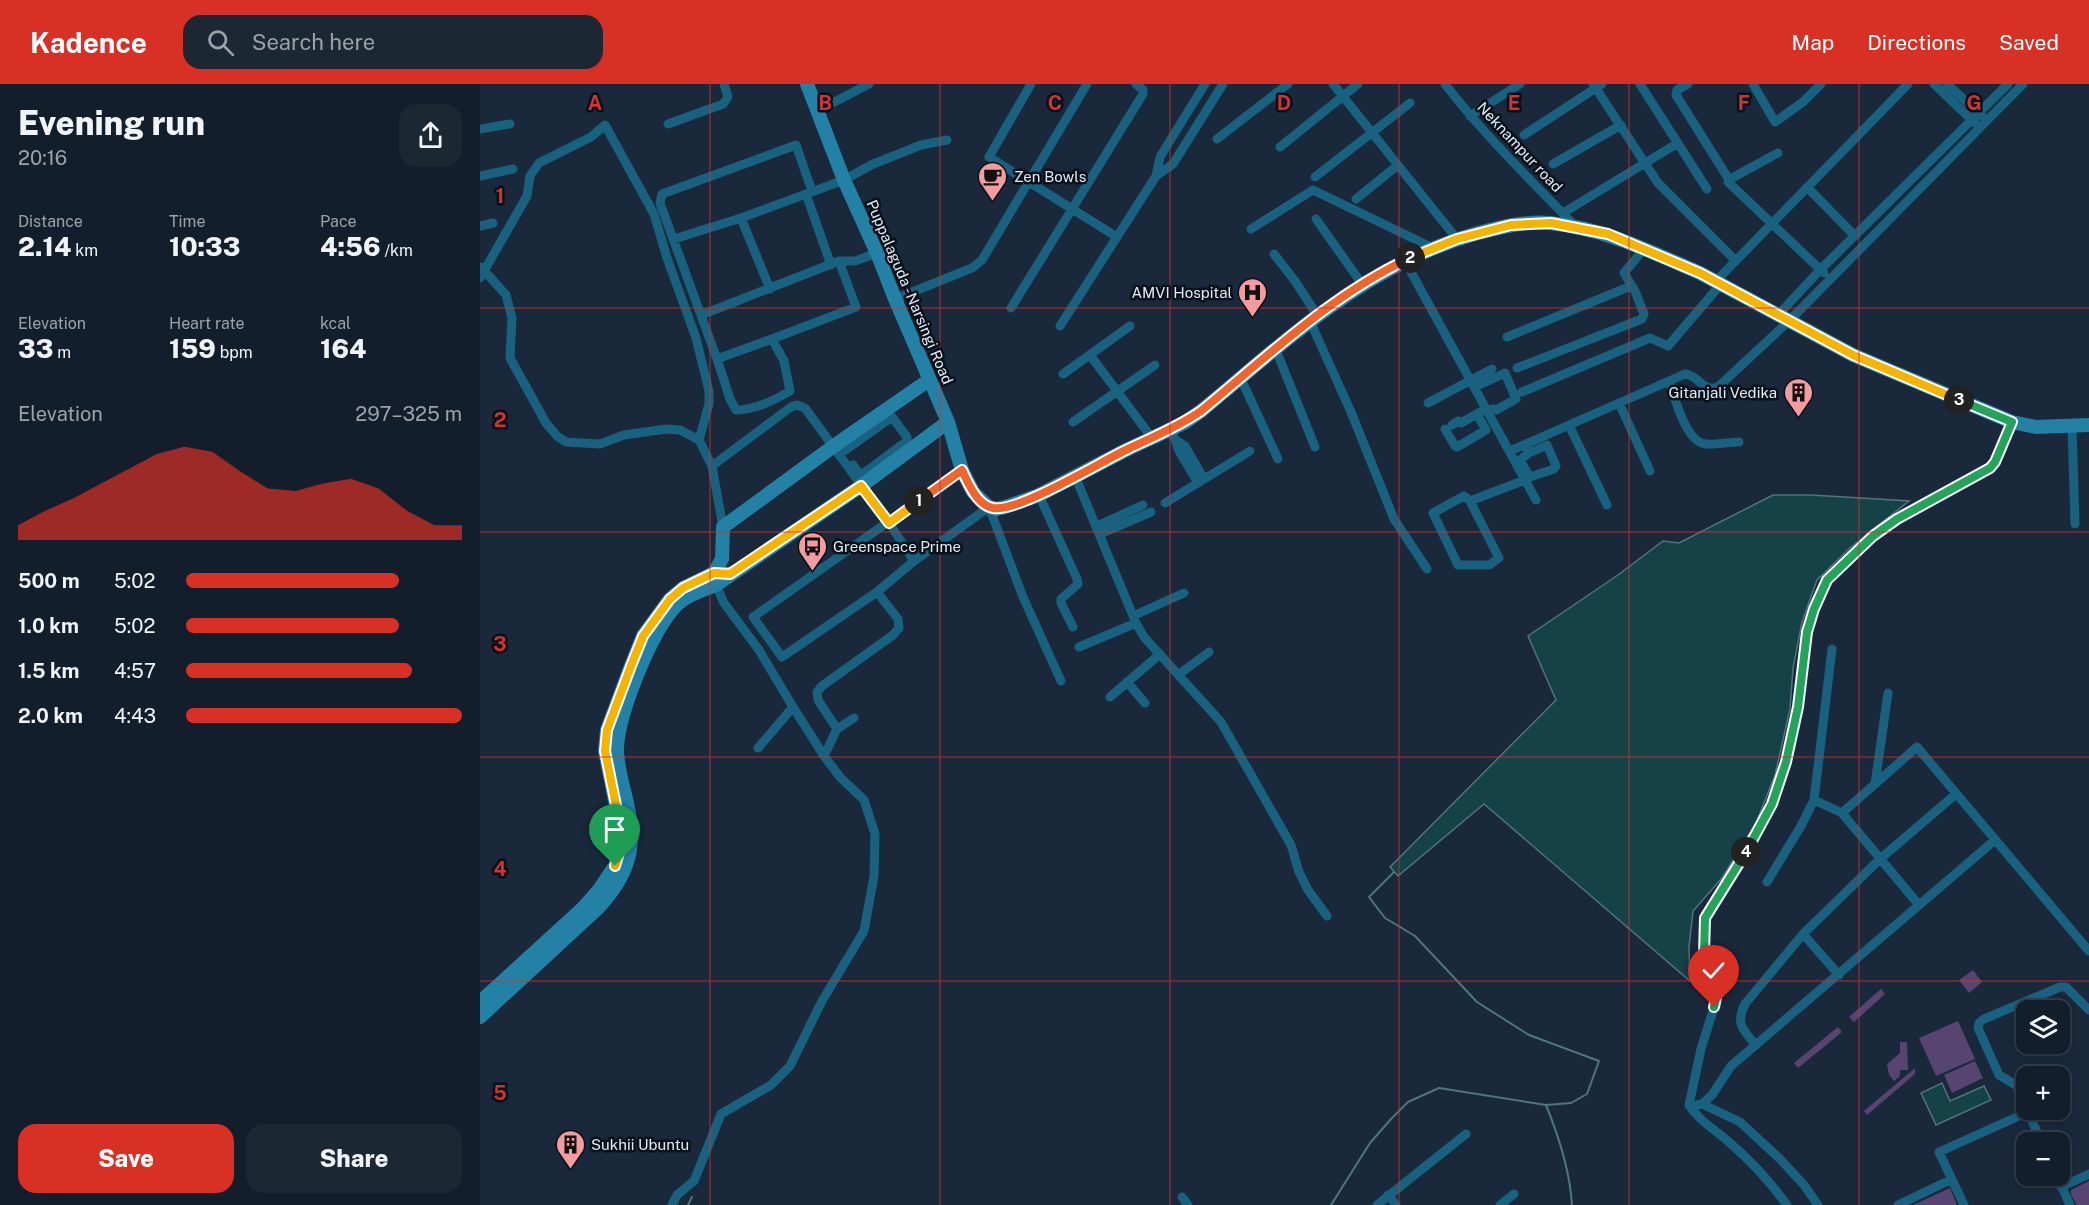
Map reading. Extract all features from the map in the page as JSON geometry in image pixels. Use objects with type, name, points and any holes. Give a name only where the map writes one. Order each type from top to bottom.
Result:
[{"type":"street","points":[[668,124],[723,104],[728,97],[724,84]]},
{"type":"street","name":"Puppalaguda - Narsingi Road","points":[[807,84],[844,180],[948,422],[962,470],[973,492],[989,507]]},
{"type":"street","points":[[817,111],[869,84]]},
{"type":"street","points":[[1031,84],[989,157],[1117,237]]},
{"type":"street","points":[[895,299],[972,268],[982,260],[1087,84]]},
{"type":"street","points":[[1011,308],[1143,94],[1143,90],[1136,84]]},
{"type":"street","points":[[1060,326],[1156,176],[1160,157],[1205,84]]},
{"type":"street","points":[[1156,176],[1173,164],[1223,84]]},
{"type":"street","points":[[1218,139],[1288,84]]},
{"type":"street","points":[[1333,84],[1457,239]]},
{"type":"street","points":[[1280,147],[1358,84]]},
{"type":"street","name":"Neknampur road","points":[[1444,84],[1504,155],[1576,228]]},
{"type":"street","points":[[1470,116],[1520,84]]},
{"type":"street","points":[[1640,84],[1707,189]]},
{"type":"street","points":[[1754,84],[1775,122],[1803,102],[1821,84]]},
{"type":"street","points":[[1522,392],[1650,338],[1668,346],[1736,261],[1908,84]]},
{"type":"street","points":[[1934,84],[1979,120]]},
{"type":"street","points":[[1947,84],[1979,120]]},
{"type":"street","points":[[1783,318],[1831,278],[1904,203],[1979,120],[2008,84]]},
{"type":"street","points":[[1510,451],[1527,449],[1569,425],[1685,374],[1690,374],[1706,387],[1712,389],[1718,387],[1783,318],[1821,269],[1895,196],[2022,84]]},
{"type":"street","points":[[1524,135],[1597,85],[1658,183],[1736,261]]},
{"type":"street","points":[[1685,85],[1677,90],[1676,95],[1728,178],[1778,153]]},
{"type":"street","points":[[1315,177],[1410,103]]},
{"type":"street","points":[[480,129],[510,124]]},
{"type":"street","points":[[480,1017],[599,907],[618,884],[628,861],[632,835],[628,805],[620,777],[617,748],[630,694],[646,655],[673,609],[715,579],[722,559],[723,527],[712,466],[699,440],[680,430],[666,429],[624,435],[600,444],[566,442],[557,436],[546,423],[510,358],[512,318],[506,295],[482,271],[527,196],[530,176],[539,163],[591,137],[605,125],[654,214],[667,258],[696,338],[709,391],[709,404],[699,440]]},
{"type":"street","points":[[1553,164],[1621,125]]},
{"type":"street","points":[[674,239],[741,218],[844,180],[871,165],[921,145],[947,140]]},
{"type":"street","points":[[1563,213],[1678,143]]},
{"type":"street","points":[[717,359],[856,307],[835,263],[809,193],[796,145],[662,194],[660,203],[730,399],[736,410],[743,410],[779,398],[790,391],[783,361],[772,339]]},
{"type":"street","points":[[1356,199],[1398,165]]},
{"type":"street","points":[[480,176],[513,169]]},
{"type":"street","points":[[1728,182],[1831,278]]},
{"type":"street","points":[[1807,187],[1855,236]]},
{"type":"street","points":[[1251,229],[1312,190],[1433,248]]},
{"type":"street","points":[[1895,196],[1904,203]]},
{"type":"street","points":[[741,218],[770,289]]},
{"type":"street","points":[[1316,219],[1362,284]]},
{"type":"street","points":[[480,226],[493,223]]},
{"type":"street","points":[[962,470],[753,617],[782,657],[877,592],[914,561],[989,507],[998,509],[1039,495],[1152,438],[1174,434],[1313,318],[1362,284],[1433,248],[1457,239],[1511,225],[1551,223],[1608,234],[1700,273],[1853,355],[2012,422],[2036,427],[2089,425]]},
{"type":"street","points":[[1516,368],[1642,319],[1644,314],[1624,276],[1624,271],[1644,249]]},
{"type":"street","points":[[701,315],[835,263],[855,261],[877,253]]},
{"type":"street","points":[[1274,254],[1295,281],[1313,318],[1394,519],[1427,569]]},
{"type":"street","points":[[1406,261],[1489,409],[1536,500]]},
{"type":"street","points":[[1507,338],[1631,286]]},
{"type":"street","points":[[1063,374],[1130,326]]},
{"type":"street","points":[[1276,350],[1315,447]]},
{"type":"street","points":[[1090,356],[1152,438]]},
{"type":"street","points":[[1073,422],[1155,365]]},
{"type":"street","points":[[1475,384],[1492,369]]},
{"type":"street","points":[[1428,402],[1505,373],[1516,399],[1496,410],[1489,409],[1477,414],[1461,423],[1458,421],[1448,427],[1455,446],[1457,447],[1486,430],[1477,414]]},
{"type":"street","points":[[1241,379],[1278,459]]},
{"type":"street","points":[[723,527],[929,380]]},
{"type":"street","points":[[1669,381],[1692,437],[1707,445],[1739,442]]},
{"type":"street","points":[[1619,404],[1650,471]]},
{"type":"street","points":[[712,466],[784,412],[797,405],[805,408],[859,473],[864,473],[908,439],[892,417],[838,447]]},
{"type":"street","points":[[480,1002],[582,909],[599,890],[615,866],[621,847],[620,825],[605,751],[607,730],[643,636],[670,599],[683,588],[730,574],[861,486],[948,422]]},
{"type":"street","points":[[1787,1205],[1741,1153],[1696,1116],[1689,1105],[1701,1049],[1716,998],[1715,987],[1706,967],[1704,955],[1705,918],[1756,835],[1772,804],[1786,762],[1798,707],[1807,632],[1827,580],[1873,536],[1927,501],[1990,468],[1995,462],[2012,422]]},
{"type":"street","points":[[1569,425],[1606,505]]},
{"type":"street","points":[[2072,426],[2075,524]]},
{"type":"street","points":[[1451,454],[1499,430]]},
{"type":"street","points":[[1174,434],[1185,446],[1201,481]]},
{"type":"street","points":[[838,447],[861,486],[914,561]]},
{"type":"street","points":[[1165,503],[1250,451]]},
{"type":"street","points":[[1075,476],[1134,620],[1144,637],[1221,722],[1291,845],[1299,872],[1308,890],[1327,916]]},
{"type":"street","points":[[1470,501],[1525,480]]},
{"type":"street","points":[[1039,495],[1078,584],[1061,599],[1073,627]]},
{"type":"street","points":[[1464,496],[1470,501],[1499,558],[1489,565],[1459,566],[1432,515],[1464,496]]},
{"type":"street","points":[[989,507],[1023,597],[1061,681]]},
{"type":"street","points":[[1098,530],[1147,508]]},
{"type":"street","points":[[672,1205],[677,1195],[694,1181],[721,1114],[771,1085],[790,1066],[822,1001],[864,931],[874,876],[875,834],[864,800],[840,777],[824,756],[759,650],[724,603],[715,579]]},
{"type":"street","points":[[837,729],[818,700],[817,692],[822,686],[893,635],[899,628],[898,619],[877,592]]},
{"type":"street","points":[[1079,647],[1184,593]]},
{"type":"street","points":[[1767,882],[1802,826],[1814,800],[1832,649]]},
{"type":"street","points":[[1178,675],[1209,652]]},
{"type":"street","points":[[1110,697],[1160,654]]},
{"type":"street","points":[[1127,682],[1145,703]]},
{"type":"street","points":[[1875,784],[1888,693]]},
{"type":"street","points":[[758,748],[793,707]]},
{"type":"street","points":[[824,756],[837,729],[854,718]]},
{"type":"street","points":[[1842,813],[1917,747],[2089,951]]},
{"type":"street","points":[[1756,1045],[1742,1028],[1739,1016],[1744,1004],[1803,934],[1880,859],[1956,794]]},
{"type":"street","points":[[1814,800],[1842,813],[1919,905]]},
{"type":"street","points":[[1702,1104],[1712,1095],[1731,1066],[1995,840]]},
{"type":"street","points":[[1803,934],[1839,975]]},
{"type":"street","points":[[2016,1085],[1999,1075],[1978,1028],[1979,1023],[2060,987],[2066,987],[2089,1010]]},
{"type":"street","points":[[1689,1105],[1702,1104],[1740,1122],[1780,1159],[1804,1185],[1818,1205]]},
{"type":"street","points":[[1964,1205],[1939,1152],[2016,1115]]},
{"type":"street","points":[[1377,1205],[1466,1134]]},
{"type":"street","points":[[2070,1182],[2089,1174]]},
{"type":"street","points":[[1898,1205],[1952,1179]]},
{"type":"street","points":[[2061,1186],[2070,1205]]},
{"type":"street","points":[[1500,1205],[1514,1194]]},
{"type":"street","points":[[1389,1195],[1396,1205]]},
{"type":"shaded area","points":[[1773,495],[1909,501],[1850,548],[1817,580],[1802,622],[1793,668],[1790,709],[1775,775],[1756,823],[1722,878],[1693,911],[1689,947],[1690,981],[1484,804],[1398,876],[1390,867],[1556,700],[1528,636],[1618,575],[1663,541],[1679,543]]},
{"type":"shaded area","points":[[1973,970],[1982,982],[1969,993],[1959,980]]},
{"type":"shaded area","points":[[1881,989],[1885,994],[1854,1022],[1849,1017]]},
{"type":"shaded area","points":[[1958,1021],[1975,1059],[1936,1076],[1919,1038]]},
{"type":"shaded area","points":[[1838,1027],[1842,1032],[1798,1068],[1794,1063]]},
{"type":"shaded area","points":[[1900,1042],[1907,1042],[1908,1070],[1900,1070],[1900,1076],[1894,1081],[1889,1075],[1887,1064],[1900,1053]]},
{"type":"shaded area","points":[[1975,1061],[1983,1078],[1952,1093],[1944,1075]]},
{"type":"shaded area","points":[[1915,1068],[1915,1074],[1867,1115],[1864,1111]]},
{"type":"shaded area","points":[[1942,1083],[1950,1101],[1984,1086],[1991,1100],[1936,1125],[1921,1093]]},
{"type":"shaded area","points":[[2089,1181],[2089,1205],[2077,1205],[2071,1195],[2071,1190]]},
{"type":"shaded area","points":[[1950,1188],[1957,1205],[1913,1205]]},
{"type":"waterway","points":[[1331,1205],[1370,1143],[1408,1102],[1439,1088],[1546,1105],[1571,1103],[1587,1094],[1599,1061],[1529,1035],[1477,1002],[1415,936],[1385,918],[1369,897],[1394,872]]},
{"type":"waterway","points":[[1546,1105],[1563,1154],[1572,1205]]},
{"type":"waterway","points":[[688,1205],[692,1197]]},
{"type":"place","name":"Zen Bowls","points":[[993,202]]},
{"type":"place","name":"AMVI Hospital","points":[[1253,318]]},
{"type":"place","name":"Gitanjali Vedika","points":[[1798,418]]},
{"type":"place","name":"Greenspace Prime","points":[[812,572]]},
{"type":"place","name":"Sukhii Ubuntu","points":[[570,1170]]},
{"type":"route","points":[[615,866],[621,847],[620,825],[605,751],[607,730],[643,636],[670,599],[683,588],[714,573],[730,574],[861,486],[889,523],[962,470],[973,492],[989,507],[998,509],[1039,495],[1184,423],[1317,315],[1362,284],[1433,248],[1457,239],[1511,225],[1551,223],[1608,234],[1682,264],[1853,355],[2012,422],[1995,462],[1990,468],[1897,519],[1873,536],[1827,580],[1807,632],[1798,707],[1786,762],[1772,804],[1705,918],[1704,955],[1706,967],[1715,987],[1714,1007]]}]
